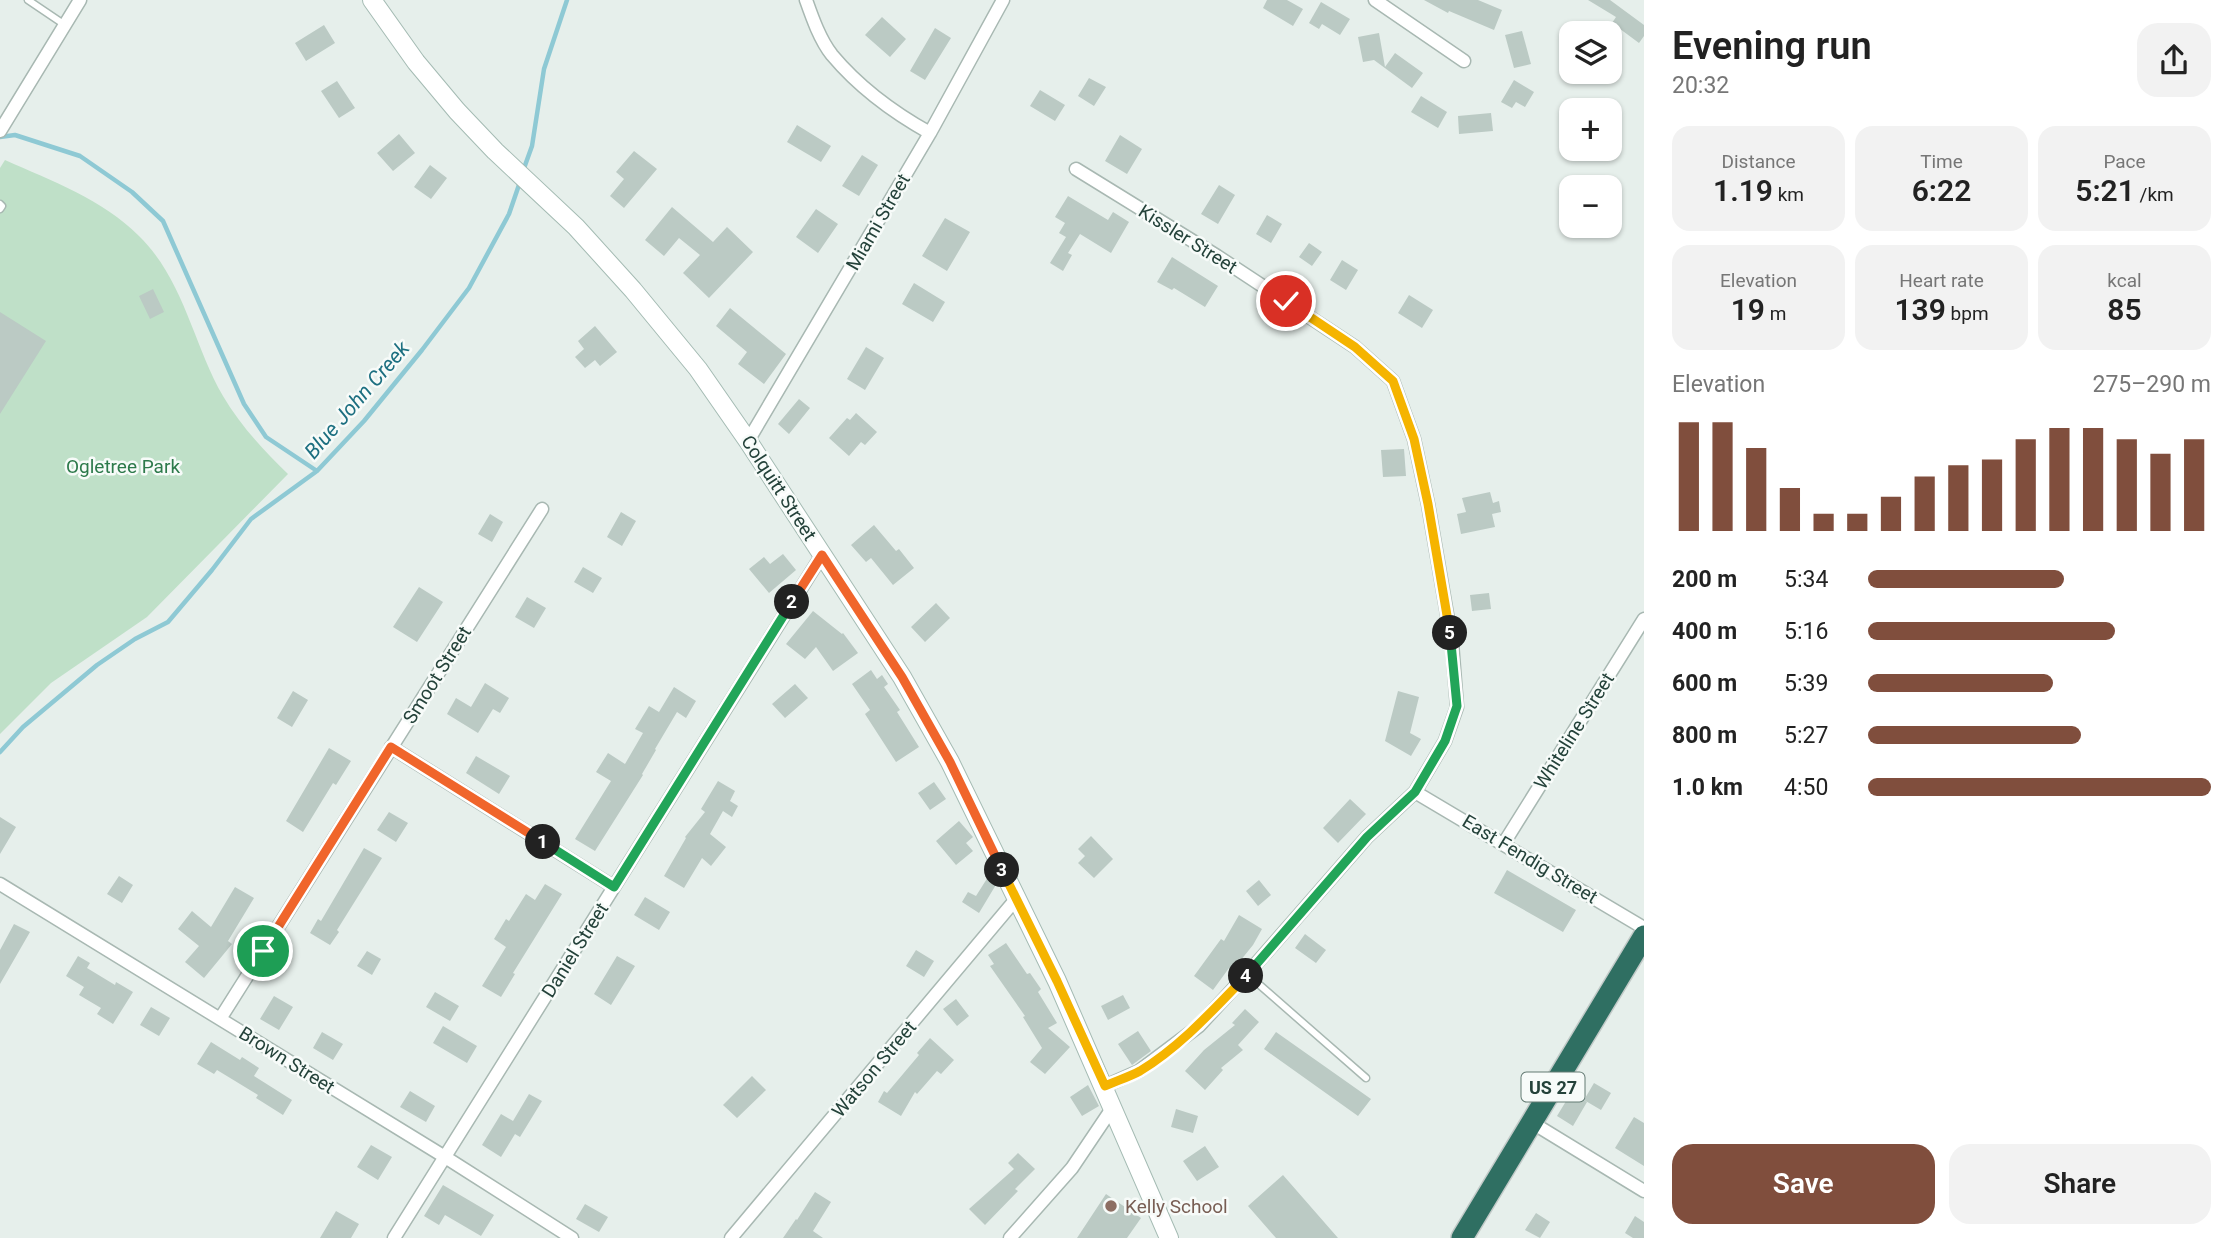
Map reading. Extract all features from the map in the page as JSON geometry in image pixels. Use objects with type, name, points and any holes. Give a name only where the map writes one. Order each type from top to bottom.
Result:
[{"type":"highway","name":"US 27","points":[[1462,1238],[1644,936]]},
{"type":"street","points":[[0,131],[80,0]]},
{"type":"street","name":"Colquitt Street","points":[[372,0],[416,62],[457,111],[495,151],[576,227],[633,290],[698,369],[902,677],[950,762],[1057,981],[1169,1238]]},
{"type":"street","points":[[806,0],[830,53],[899,116],[930,133]]},
{"type":"street","name":"Miami Street","points":[[748,441],[930,133],[1003,0]]},
{"type":"street","points":[[1375,0],[1464,61]]},
{"type":"street","name":"Kissler Street","points":[[1076,169],[1217,256],[1355,347],[1393,381],[1414,439],[1428,504],[1452,643],[1457,706],[1445,741],[1415,792],[1367,837],[1199,1026],[1139,1071],[1105,1086]]},
{"type":"street","name":"Smoot Street","points":[[220,1019],[542,509]]},
{"type":"street","name":"Daniel Street","points":[[394,1238],[822,555]]},
{"type":"street","name":"Whiteline Street","points":[[1504,843],[1644,619]]},
{"type":"street","points":[[391,747],[614,887]]},
{"type":"street","name":"East Fendig Street","points":[[1415,792],[1644,928]]},
{"type":"street","name":"Brown Street","points":[[0,884],[572,1238]]},
{"type":"street","name":"Watson Street","points":[[731,1238],[1016,899]]},
{"type":"street","points":[[1010,1238],[1072,1168],[1113,1107]]},
{"type":"street","points":[[1531,1122],[1644,1191]]},
{"type":"lane","points":[[28,0],[65,25]]},
{"type":"lane","points":[[1247,974],[1366,1078]]},
{"type":"green space","name":"Ogletree Park","points":[[5,160],[93,201],[139,236],[167,272],[223,396],[253,437],[288,474],[147,617],[51,683],[0,734],[0,168]]},
{"type":"building","points":[[1267,0],[1287,0],[1303,9],[1293,26],[1263,8]]},
{"type":"building","points":[[1424,0],[1478,0],[1502,10],[1494,30],[1449,11],[1448,13]]},
{"type":"building","points":[[1588,0],[1610,0],[1644,25],[1644,36],[1639,43],[1622,30],[1622,21],[1613,21],[1616,17]]},
{"type":"building","points":[[1321,2],[1350,19],[1340,35],[1322,24],[1319,29],[1309,23]]},
{"type":"building","points":[[882,17],[906,39],[890,57],[865,35]]},
{"type":"building","points":[[324,25],[335,43],[306,61],[295,43]]},
{"type":"building","points":[[935,28],[951,38],[925,80],[910,71]]},
{"type":"building","points":[[1522,31],[1531,64],[1514,68],[1505,35]]},
{"type":"building","points":[[1379,33],[1385,67],[1395,53],[1423,73],[1412,88],[1374,60],[1363,62],[1358,37]]},
{"type":"building","points":[[1089,78],[1106,87],[1094,106],[1078,96]]},
{"type":"building","points":[[1514,80],[1534,92],[1525,107],[1516,102],[1512,108],[1501,102]]},
{"type":"building","points":[[337,81],[355,108],[339,118],[321,91]]},
{"type":"building","points":[[1040,90],[1065,105],[1055,121],[1030,106]]},
{"type":"building","points":[[1421,96],[1447,112],[1438,128],[1411,112]]},
{"type":"building","points":[[1491,113],[1493,131],[1459,134],[1458,116]]},
{"type":"building","points":[[797,125],[831,146],[821,162],[787,142]]},
{"type":"building","points":[[399,134],[415,153],[393,171],[377,153]]},
{"type":"building","points":[[1120,135],[1142,149],[1127,174],[1105,161]]},
{"type":"building","points":[[634,151],[657,169],[624,208],[610,196],[624,179],[616,172]]},
{"type":"building","points":[[862,155],[878,165],[859,196],[842,186]]},
{"type":"building","points":[[430,165],[447,178],[431,199],[414,187]]},
{"type":"building","points":[[1219,185],[1235,195],[1218,224],[1201,214]]},
{"type":"building","points":[[1068,196],[1108,220],[1113,212],[1129,222],[1111,253],[1080,234],[1068,253],[1072,255],[1063,271],[1050,263],[1066,237],[1059,233],[1065,223],[1055,217]]},
{"type":"building","points":[[672,207],[713,242],[727,227],[753,252],[709,298],[683,273],[700,255],[679,238],[664,256],[645,240]]},
{"type":"building","points":[[816,209],[838,224],[818,253],[796,237]]},
{"type":"building","points":[[1267,215],[1282,224],[1271,243],[1256,234]]},
{"type":"building","points":[[945,218],[970,232],[947,271],[922,256]]},
{"type":"building","points":[[1309,243],[1322,252],[1312,266],[1299,257]]},
{"type":"building","points":[[1172,257],[1218,286],[1205,307],[1174,288],[1172,290],[1157,282]]},
{"type":"building","points":[[1342,260],[1358,270],[1346,290],[1330,280]]},
{"type":"building","points":[[914,283],[945,302],[933,322],[902,304]]},
{"type":"building","points":[[153,289],[164,312],[150,319],[139,296]]},
{"type":"building","points":[[1409,295],[1433,310],[1422,328],[1398,313]]},
{"type":"building","points":[[730,308],[786,354],[764,384],[738,364],[747,352],[716,326]]},
{"type":"building","points":[[0,312],[46,341],[0,414]]},
{"type":"building","points":[[595,326],[617,352],[600,366],[595,360],[585,368],[575,357],[584,349],[578,341]]},
{"type":"building","points":[[866,347],[884,358],[865,390],[847,379]]},
{"type":"building","points":[[799,399],[810,408],[789,434],[778,424]]},
{"type":"building","points":[[856,413],[877,432],[865,445],[861,442],[849,456],[829,438],[847,418],[850,420]]},
{"type":"building","points":[[1404,449],[1406,476],[1383,477],[1381,450]]},
{"type":"building","points":[[1490,492],[1493,503],[1499,501],[1501,512],[1492,514],[1495,527],[1461,534],[1457,514],[1466,512],[1462,498]]},
{"type":"building","points":[[621,512],[636,521],[622,546],[607,537]]},
{"type":"building","points":[[490,514],[503,522],[492,542],[478,534]]},
{"type":"building","points":[[874,525],[914,568],[893,585],[871,558],[866,562],[851,545]]},
{"type":"building","points":[[783,554],[796,570],[769,593],[749,569],[764,557],[770,564]]},
{"type":"building","points":[[583,567],[602,578],[593,593],[574,582]]},
{"type":"building","points":[[419,587],[443,602],[417,642],[393,627]]},
{"type":"building","points":[[1489,593],[1491,609],[1472,611],[1470,595]]},
{"type":"building","points":[[527,597],[546,608],[534,628],[515,617]]},
{"type":"building","points":[[936,603],[950,618],[925,642],[911,627]]},
{"type":"building","points":[[813,611],[843,633],[858,653],[833,671],[816,647],[805,659],[786,644]]},
{"type":"building","points":[[871,670],[877,679],[882,675],[888,684],[884,687],[900,710],[897,712],[919,747],[896,762],[865,714],[870,710],[852,684]]},
{"type":"building","points":[[485,683],[509,698],[500,713],[493,709],[478,733],[447,714],[456,698],[471,707]]},
{"type":"building","points":[[795,684],[808,698],[785,718],[772,704]]},
{"type":"building","points":[[674,687],[696,701],[686,718],[677,712],[643,775],[595,851],[575,839],[611,781],[596,772],[608,753],[625,764],[643,733],[635,729],[649,706],[659,712]]},
{"type":"building","points":[[293,691],[308,700],[292,727],[277,718]]},
{"type":"building","points":[[1398,691],[1419,697],[1410,733],[1421,739],[1411,756],[1385,741]]},
{"type":"building","points":[[329,748],[351,761],[336,785],[333,783],[303,832],[286,821]]},
{"type":"building","points":[[476,756],[510,776],[499,794],[466,773]]},
{"type":"building","points":[[718,781],[735,791],[730,801],[738,806],[732,817],[723,811],[710,834],[726,847],[711,866],[702,858],[684,888],[664,876],[685,837],[705,812],[701,809]]},
{"type":"building","points":[[934,782],[946,799],[930,810],[918,793]]},
{"type":"building","points":[[1350,799],[1366,814],[1338,843],[1323,828]]},
{"type":"building","points":[[389,812],[408,823],[396,842],[377,830]]},
{"type":"building","points":[[0,817],[16,827],[0,854]]},
{"type":"building","points":[[959,821],[973,837],[966,843],[973,851],[956,865],[936,841]]},
{"type":"building","points":[[1091,836],[1113,859],[1094,878],[1078,863],[1085,856],[1078,849]]},
{"type":"building","points":[[364,848],[382,858],[330,945],[310,933],[318,919],[321,921]]},
{"type":"building","points":[[1507,870],[1576,910],[1563,932],[1494,893]]},
{"type":"building","points":[[119,876],[133,885],[122,903],[107,894]]},
{"type":"building","points":[[988,877],[997,883],[979,913],[962,902],[968,892],[976,896]]},
{"type":"building","points":[[1259,880],[1271,895],[1258,906],[1246,891]]},
{"type":"building","points":[[545,884],[562,894],[501,997],[482,986],[506,947],[494,939],[526,894],[535,900]]},
{"type":"building","points":[[235,887],[254,898],[228,941],[232,944],[204,978],[185,962],[199,946],[178,929],[192,911],[211,927]]},
{"type":"building","points":[[645,897],[670,912],[659,930],[634,915]]},
{"type":"building","points":[[1239,915],[1262,929],[1253,945],[1232,971],[1229,968],[1213,990],[1194,976],[1221,939],[1224,941]]},
{"type":"building","points":[[14,924],[30,932],[0,984],[0,950]]},
{"type":"building","points":[[1305,934],[1326,950],[1316,963],[1295,948]]},
{"type":"building","points":[[1006,943],[1041,989],[1038,992],[1057,1023],[1048,1028],[1070,1047],[1045,1074],[1030,1062],[1042,1048],[1023,1017],[1025,1016],[990,966],[994,964],[988,955]]},
{"type":"building","points":[[916,950],[934,961],[924,977],[906,966]]},
{"type":"building","points":[[367,951],[381,959],[372,975],[357,966]]},
{"type":"building","points":[[78,956],[90,963],[87,968],[115,985],[116,982],[133,992],[113,1024],[97,1014],[101,1008],[79,995],[84,987],[66,976]]},
{"type":"building","points":[[617,956],[635,966],[611,1005],[594,994]]},
{"type":"building","points":[[435,992],[459,1006],[450,1021],[426,1007]]},
{"type":"building","points":[[1123,995],[1130,1008],[1108,1020],[1101,1006]]},
{"type":"building","points":[[274,996],[293,1007],[279,1030],[260,1019]]},
{"type":"building","points":[[956,999],[969,1016],[957,1026],[943,1009]]},
{"type":"building","points":[[151,1007],[170,1018],[159,1036],[140,1025]]},
{"type":"building","points":[[1245,1009],[1259,1022],[1238,1045],[1243,1050],[1221,1068],[1223,1070],[1205,1090],[1185,1071],[1204,1050],[1235,1025],[1232,1023]]},
{"type":"building","points":[[443,1026],[477,1046],[467,1063],[433,1043]]},
{"type":"building","points":[[1138,1031],[1151,1051],[1132,1065],[1118,1044]]},
{"type":"building","points":[[322,1032],[343,1044],[333,1060],[313,1048]]},
{"type":"building","points":[[1276,1032],[1371,1099],[1358,1116],[1264,1049]]},
{"type":"building","points":[[930,1038],[954,1060],[941,1074],[937,1071],[917,1094],[915,1092],[901,1116],[878,1102],[884,1091],[887,1093]]},
{"type":"building","points":[[211,1042],[259,1068],[254,1076],[292,1100],[283,1115],[256,1098],[258,1095],[217,1070],[214,1074],[197,1064]]},
{"type":"building","points":[[752,1076],[766,1090],[737,1118],[723,1105]]},
{"type":"building","points":[[1594,1083],[1611,1093],[1601,1110],[1584,1100]]},
{"type":"building","points":[[1088,1085],[1099,1106],[1082,1116],[1070,1097]]},
{"type":"building","points":[[410,1091],[435,1106],[426,1122],[400,1107]]},
{"type":"building","points":[[1571,1093],[1587,1102],[1573,1126],[1557,1116]]},
{"type":"building","points":[[529,1094],[542,1101],[520,1137],[515,1134],[501,1157],[482,1145],[501,1114],[513,1121]]},
{"type":"building","points":[[1176,1109],[1198,1116],[1193,1133],[1171,1127]]},
{"type":"building","points":[[1634,1117],[1644,1123],[1644,1166],[1615,1148]]},
{"type":"building","points":[[371,1145],[392,1157],[378,1180],[357,1167]]},
{"type":"building","points":[[1205,1146],[1219,1167],[1197,1181],[1183,1161]]},
{"type":"building","points":[[1018,1153],[1035,1169],[985,1225],[969,1209],[1014,1169],[1008,1163]]},
{"type":"building","points":[[1283,1175],[1338,1238],[1276,1238],[1248,1206]]},
{"type":"building","points":[[443,1185],[494,1215],[481,1236],[445,1215],[439,1225],[424,1216]]},
{"type":"building","points":[[815,1192],[831,1202],[813,1231],[823,1238],[783,1238],[797,1220]]},
{"type":"building","name":"Kelly School","points":[[1106,1194],[1141,1218],[1127,1238],[1077,1238]]},
{"type":"building","points":[[585,1204],[608,1217],[599,1232],[576,1219]]},
{"type":"building","points":[[336,1211],[359,1224],[351,1238],[320,1238]]},
{"type":"building","points":[[1536,1213],[1550,1222],[1540,1238],[1525,1230]]},
{"type":"building","points":[[1635,1216],[1644,1222],[1644,1238],[1633,1238],[1625,1233]]},
{"type":"waterway","name":"Blue John Creek","points":[[523,171],[532,146],[544,69],[567,0]]},
{"type":"waterway","points":[[0,137],[15,135],[80,156],[132,192],[163,221],[244,404],[266,437],[317,471]]},
{"type":"waterway","name":"Blue John Creek","points":[[0,752],[23,727],[97,665],[135,639],[168,622],[251,519],[317,471],[364,421],[469,288],[509,214],[521,179]]},
{"type":"place","name":"Kelly School","points":[[1111,1206]]},
{"type":"route","points":[[263,951],[391,747],[614,887],[822,555],[902,677],[950,762],[1105,1086],[1139,1071],[1199,1026],[1367,837],[1415,792],[1445,741],[1457,706],[1452,643],[1428,504],[1414,439],[1393,381],[1355,347],[1286,301]]}]
